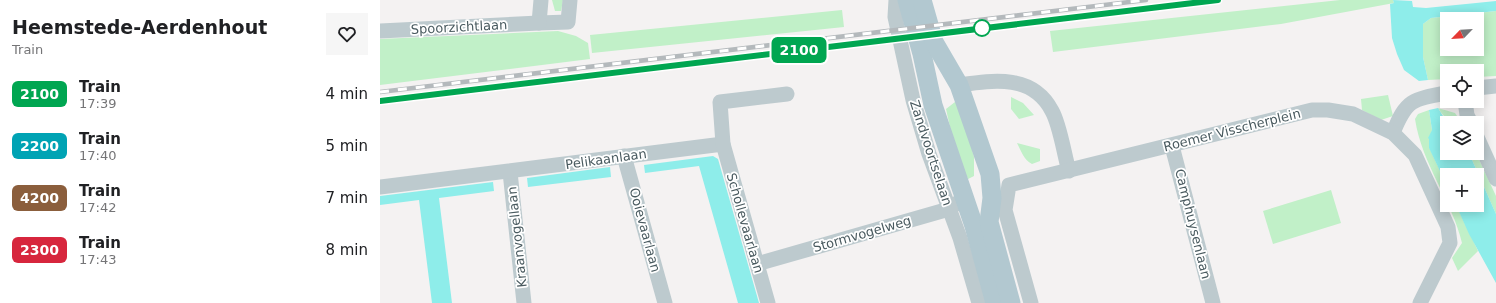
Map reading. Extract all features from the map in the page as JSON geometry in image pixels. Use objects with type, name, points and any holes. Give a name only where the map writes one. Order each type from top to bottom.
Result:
[{"type":"main road","name":"Zandvoortselaan","points":[[907,0],[922,54],[932,105],[964,198],[995,303]]},
{"type":"main road","points":[[922,0],[934,42],[959,85],[990,174],[992,198],[989,222],[1011,303]]},
{"type":"main road","points":[[932,105],[938,92],[945,87],[959,85]]},
{"type":"main road","points":[[964,198],[984,186],[990,174]]},
{"type":"street","points":[[539,23],[541,0]]},
{"type":"street","name":"Spoorzichtlaan","points":[[380,31],[568,22],[570,0]]},
{"type":"street","name":"Zandvoortselaan","points":[[896,0],[895,17],[913,100],[928,154],[957,231],[979,303]]},
{"type":"street","points":[[959,85],[1004,80],[1020,83],[1038,93],[1053,111],[1069,170]]},
{"type":"street","points":[[1484,87],[1496,86]]},
{"type":"street","points":[[723,144],[720,102],[787,94]]},
{"type":"street","points":[[1393,133],[1406,106],[1417,99],[1440,94]]},
{"type":"street","name":"Roemer Visscherplein","points":[[1031,303],[1005,210],[1009,185],[1172,146],[1312,110],[1328,110],[1353,114],[1393,133],[1415,155],[1448,227],[1450,243],[1420,303]]},
{"type":"street","name":"Pelikaanlaan","points":[[380,187],[510,172],[723,144]]},
{"type":"street","name":"Schollevaarlaan","points":[[723,144],[768,303]]},
{"type":"street","name":"Camphuysenlaan","points":[[1172,146],[1213,303]]},
{"type":"street","points":[[1484,152],[1496,179]]},
{"type":"street","name":"Ooievaarlaan","points":[[624,156],[665,303]]},
{"type":"street","name":"Kraanvogellaan","points":[[510,172],[524,303]]},
{"type":"street","name":"Stormvogelweg","points":[[757,264],[949,208],[964,198]]},
{"type":"green space","points":[[552,0],[563,0],[561,11],[555,11]]},
{"type":"green space","points":[[1340,0],[1393,0],[1394,3],[1281,24],[1053,52],[1050,31]]},
{"type":"green space","points":[[842,10],[844,27],[592,53],[590,35]]},
{"type":"green space","points":[[1496,11],[1496,76],[1484,77],[1484,64],[1440,64],[1440,79],[1428,80],[1423,57],[1423,24],[1431,18],[1440,17],[1440,56],[1484,56],[1484,12]]},
{"type":"green space","points":[[558,31],[576,36],[588,43],[590,59],[380,85],[380,39]]},
{"type":"green space","points":[[1388,95],[1393,116],[1381,120],[1362,110],[1361,99]]},
{"type":"green space","points":[[1011,97],[1023,103],[1034,115],[1019,119],[1011,109]]},
{"type":"green space","points":[[955,102],[960,107],[974,157],[974,176],[968,179],[956,154],[946,109]]},
{"type":"green space","points":[[1438,108],[1455,113],[1457,116],[1444,116]]},
{"type":"green space","points":[[1429,110],[1432,130],[1429,147],[1440,171],[1440,188],[1430,167],[1419,136],[1415,119],[1418,114]]},
{"type":"green space","points":[[1017,143],[1040,149],[1040,161],[1032,164],[1029,162],[1023,155]]},
{"type":"green space","points":[[1472,160],[1479,160],[1483,168],[1476,168]]},
{"type":"green space","points":[[1484,170],[1496,196],[1496,214],[1484,187]]},
{"type":"green space","points":[[1331,190],[1341,223],[1273,244],[1263,211]]},
{"type":"green space","points":[[1451,212],[1459,212],[1478,251],[1458,271],[1452,258],[1462,243]]},
{"type":"water","points":[[1393,0],[1412,1],[1413,7],[1426,8],[1496,1],[1496,11],[1440,12],[1440,17],[1431,18],[1423,24],[1423,57],[1428,80],[1419,81],[1404,70],[1397,54],[1392,38],[1390,4],[1394,3]]},
{"type":"water","points":[[1438,108],[1443,116],[1440,116],[1440,160],[1472,160],[1476,168],[1440,168],[1440,171],[1429,148],[1428,138],[1432,130],[1429,110]]},
{"type":"water","points":[[713,156],[718,159],[759,303],[738,303],[699,166],[645,173],[644,165]]},
{"type":"water","points":[[610,167],[611,177],[528,187],[527,178]]},
{"type":"water","points":[[493,182],[494,191],[439,198],[452,303],[432,303],[419,200],[380,205],[380,196]]},
{"type":"water","points":[[1484,187],[1496,214],[1496,283],[1469,234],[1459,212],[1484,212]]},
{"type":"railway","points":[[380,92],[1146,0]]},
{"type":"railway","points":[[380,101],[1218,0]]},
{"type":"train","name":"2100","points":[[380,101],[1218,0]]}]
